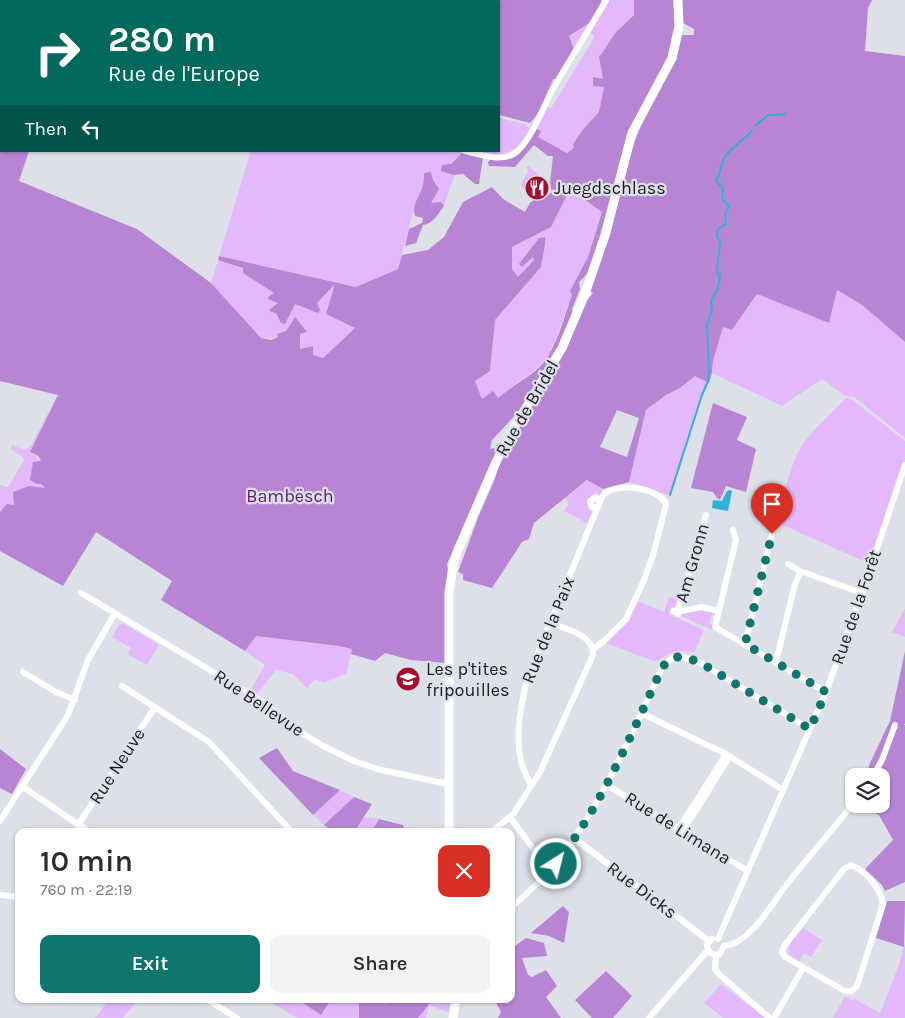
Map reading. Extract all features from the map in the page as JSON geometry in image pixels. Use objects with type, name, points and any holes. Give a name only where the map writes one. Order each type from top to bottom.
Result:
[{"type":"main road","name":"Rue de Bridel","points":[[449,828],[449,593],[456,558],[496,462],[515,426],[562,348],[585,294],[605,235],[632,133],[672,58],[679,26],[678,0]]},
{"type":"main road","points":[[452,1018],[455,1003]]},
{"type":"street","points":[[469,152],[500,158],[517,152],[526,140],[606,0]]},
{"type":"street","name":"Rue de la Forêt","points":[[718,939],[826,692],[905,465]]},
{"type":"street","name":"Rue de la Paix","points":[[530,786],[520,760],[520,716],[527,679],[606,492],[629,486],[662,497],[666,505],[650,563],[626,619],[604,641],[594,648]]},
{"type":"street","name":"Am Gronn","points":[[706,515],[675,612],[700,607],[719,611]]},
{"type":"street","name":"Am Gronn","points":[[733,530],[736,540],[715,627],[826,692]]},
{"type":"street","points":[[745,644],[772,534]]},
{"type":"street","points":[[788,564],[800,571],[862,593]]},
{"type":"street","points":[[776,662],[800,571]]},
{"type":"street","name":"Rue Bellevue","points":[[81,593],[257,698],[325,747],[354,761],[377,769],[448,784]]},
{"type":"street","points":[[0,821],[68,715],[88,660],[115,613]]},
{"type":"street","points":[[496,828],[510,816],[540,772],[591,661],[594,648],[590,641],[585,637],[550,623]]},
{"type":"street","points":[[515,904],[551,869],[574,838],[607,785],[667,661],[677,656],[683,656],[701,663],[810,729]]},
{"type":"street","points":[[23,672],[56,692],[75,700]]},
{"type":"street","points":[[122,686],[209,742],[288,828]]},
{"type":"street","name":"Rue Neuve","points":[[78,824],[155,707]]},
{"type":"street","points":[[641,713],[728,755],[783,790]]},
{"type":"street","points":[[878,768],[895,725]]},
{"type":"street","points":[[681,830],[728,755]]},
{"type":"street","name":"Rue de Limana","points":[[607,785],[748,871]]},
{"type":"street","points":[[22,787],[84,828]]},
{"type":"street","points":[[724,946],[730,946],[754,928],[789,881],[846,813]]},
{"type":"street","points":[[510,816],[532,847],[551,869]]},
{"type":"street","name":"Rue Dicks","points":[[574,838],[709,941]]},
{"type":"street","points":[[851,865],[857,867],[878,889],[882,896],[883,904],[857,986],[852,991],[845,991],[803,968],[785,957],[782,952],[784,946],[844,869],[851,865]]},
{"type":"street","points":[[0,895],[15,896]]},
{"type":"street","points":[[713,938],[718,939],[724,946],[723,951],[716,955],[711,954],[707,945],[713,938]]},
{"type":"street","points":[[649,1018],[708,950]]},
{"type":"street","points":[[716,955],[715,969],[720,976],[772,1018],[803,968]]},
{"type":"street","points":[[213,1003],[237,1018]]},
{"type":"shaded area","points":[[601,0],[634,0],[634,14],[617,31],[603,79],[593,78],[593,86],[604,87],[599,112],[585,127],[575,148],[567,153],[538,137],[516,156],[508,159],[462,153],[444,206],[415,205],[398,269],[356,287],[219,256],[251,152],[500,152],[500,118],[525,124],[529,128],[546,97],[569,36],[594,20]],"holes":[[[589,32],[594,36],[551,108],[545,106]]]},
{"type":"shaded area","points":[[529,166],[542,179],[539,179],[528,190],[523,188],[521,184],[528,172],[527,167]]},
{"type":"shaded area","points":[[570,189],[602,211],[588,257],[570,291],[572,295],[549,356],[529,375],[497,398],[482,399],[475,381],[490,371],[495,320],[541,267],[545,245],[520,263],[522,267],[533,256],[534,260],[518,277],[512,269],[512,247],[551,227]]},
{"type":"shaded area","points":[[218,260],[244,268],[243,273],[275,293],[278,302],[271,312],[276,313],[281,323],[295,303],[316,303],[335,283],[355,328],[323,358],[313,355],[313,346],[300,349],[300,334],[307,332],[295,318],[289,327],[278,337],[261,338],[211,283]]},
{"type":"shaded area","points":[[836,290],[862,305],[905,342],[905,438],[854,397],[846,396],[822,379],[782,406],[712,373],[713,361],[723,326],[732,330],[757,294],[829,323]]},
{"type":"shaded area","points":[[695,376],[709,383],[702,395],[671,496],[629,482],[646,410]]},
{"type":"shaded area","points":[[58,395],[30,452],[40,462],[41,484],[45,488],[14,505],[2,509],[0,512],[0,485],[8,487],[24,460],[22,456],[11,450],[12,445],[24,450],[30,447]]},
{"type":"shaded area","points":[[846,398],[853,400],[905,441],[905,460],[868,563],[776,522],[790,473],[801,447]]},
{"type":"shaded area","points":[[588,480],[603,489],[600,495],[593,495],[587,500],[588,508],[592,512],[587,523],[564,511],[569,503],[565,498]]},
{"type":"shaded area","points":[[669,597],[678,599],[676,606],[671,608],[669,614],[704,630],[694,653],[675,652],[653,661],[606,643],[629,621],[638,601],[664,612]]},
{"type":"shaded area","points":[[905,608],[905,637],[892,632]]},
{"type":"shaded area","points":[[701,610],[715,613],[715,615],[712,614],[709,623],[714,625],[712,630],[681,616],[682,613]]},
{"type":"shaded area","points":[[121,624],[159,645],[147,665],[128,654],[131,648],[112,637]]},
{"type":"shaded area","points":[[256,636],[352,649],[346,674],[323,683],[315,679],[307,688],[293,674],[276,670],[258,693],[251,689],[265,665],[245,651]]},
{"type":"shaded area","points":[[340,790],[354,797],[324,825],[313,815]]},
{"type":"shaded area","points":[[364,817],[379,819],[374,828],[358,828]]},
{"type":"shaded area","points":[[803,928],[822,940],[811,957],[804,953],[799,961],[788,950]]},
{"type":"shaded area","points":[[905,943],[905,1018],[833,1018],[845,996],[853,1001],[855,999],[880,1013],[899,965]]},
{"type":"shaded area","points":[[721,984],[764,1018],[723,1018],[704,1003]]},
{"type":"shaded area","points":[[106,1003],[135,1003],[123,1018],[95,1018]]},
{"type":"shaded area","points":[[272,1003],[451,1003],[450,1011],[447,1012],[429,1005],[426,1018],[297,1018]]},
{"type":"green space","points":[[500,0],[601,0],[594,20],[569,36],[574,50],[556,79],[553,79],[539,112],[530,123],[500,115]]},
{"type":"green space","name":"Bambësch","points":[[634,0],[673,0],[675,25],[669,57],[628,131],[602,234],[587,274],[579,282],[580,289],[572,309],[573,316],[559,346],[519,411],[492,440],[490,449],[495,448],[496,453],[447,564],[446,663],[411,660],[385,653],[375,661],[351,654],[352,649],[339,646],[256,636],[245,651],[161,600],[172,581],[96,532],[63,586],[0,551],[0,512],[7,504],[14,505],[13,492],[29,486],[45,488],[41,484],[30,480],[33,462],[41,461],[38,456],[30,452],[58,395],[0,381],[0,152],[29,152],[19,181],[137,229],[211,283],[261,338],[271,340],[278,337],[277,334],[286,331],[295,317],[307,332],[300,334],[300,349],[313,346],[313,355],[323,358],[355,328],[326,314],[335,284],[317,303],[320,310],[318,313],[295,304],[285,324],[281,323],[276,313],[269,310],[278,303],[268,299],[274,293],[243,273],[243,268],[218,260],[219,256],[356,287],[398,269],[402,255],[428,250],[444,237],[463,202],[492,187],[503,199],[525,212],[530,203],[539,196],[542,200],[552,192],[550,183],[553,156],[548,156],[534,145],[515,167],[489,166],[488,162],[492,158],[514,158],[525,147],[537,129],[541,131],[538,137],[567,153],[574,148],[573,144],[599,112],[604,87],[593,86],[593,77],[603,79],[599,57],[617,31],[634,15]],"holes":[[[570,189],[602,212],[588,257],[570,291],[572,295],[559,333],[553,348],[544,362],[539,368],[498,398],[493,391],[482,399],[475,381],[490,371],[495,320],[541,267],[545,237],[539,238],[519,264],[522,267],[533,257],[534,260],[518,277],[512,269],[512,247],[551,227]]]},
{"type":"green space","points":[[681,0],[872,0],[868,8],[865,51],[905,56],[905,342],[862,305],[837,290],[829,323],[757,294],[732,330],[723,327],[709,383],[695,376],[646,410],[629,482],[603,489],[587,480],[534,523],[529,539],[522,542],[492,588],[463,580],[463,574],[458,572],[479,515],[495,479],[499,464],[566,350],[585,303],[593,293],[590,291],[610,235],[631,150],[645,116],[676,60],[682,35],[694,35],[694,29],[683,23]],"holes":[[[617,410],[639,418],[627,457],[600,447]]]},
{"type":"green space","points":[[462,153],[483,157],[479,184],[475,184],[463,174],[454,175],[441,171],[442,165],[451,164]]},
{"type":"green space","points":[[431,172],[433,180],[439,189],[431,203],[441,202],[444,206],[432,221],[423,225],[416,243],[405,246],[409,229],[422,223],[423,218],[415,216],[414,208],[422,189],[424,173]]},
{"type":"green space","points":[[713,403],[747,417],[737,440],[756,449],[746,492],[726,486],[720,500],[713,492],[691,488]]},
{"type":"green space","points":[[905,651],[905,724],[903,725],[905,725],[905,882],[885,891],[882,885],[865,869],[893,840],[879,815],[875,813],[890,813],[890,768],[868,768],[890,721]]},
{"type":"green space","points":[[277,748],[293,771],[340,790],[313,815],[259,758]]},
{"type":"green space","points":[[0,749],[26,769],[12,794],[0,788]]},
{"type":"green space","points":[[354,797],[372,804],[357,828],[328,828],[324,825]]},
{"type":"green space","points":[[379,819],[403,825],[404,828],[374,828]]},
{"type":"green space","points":[[887,901],[905,901],[904,947],[876,938]]},
{"type":"green space","points":[[563,906],[569,912],[564,943],[549,936],[531,933]]},
{"type":"green space","points":[[526,938],[544,943],[547,956],[522,958],[528,975],[532,977],[546,970],[557,986],[546,997],[561,1018],[498,1018],[501,1012],[496,1003],[515,1003],[515,946]]},
{"type":"green space","points":[[606,971],[632,996],[613,1018],[592,1018],[575,1000]]},
{"type":"green space","points":[[303,1003],[328,1003],[321,1015]]},
{"type":"green space","points":[[359,1003],[430,1003],[418,1018],[359,1018]]},
{"type":"water","points":[[727,491],[732,491],[728,511],[712,508],[713,500],[722,501]]},
{"type":"waterway","points":[[756,125],[768,115],[785,114]]},
{"type":"waterway","points":[[670,495],[708,381],[707,325],[712,309],[711,302],[718,288],[720,275],[717,272],[720,241],[717,237],[718,229],[726,224],[725,215],[729,206],[722,199],[723,188],[716,181],[727,155],[752,130]]},
{"type":"place","name":"Juegdschlass","points":[[537,188]]},
{"type":"place","name":"Les p'tites fripouilles","points":[[408,679]]},
{"type":"route","points":[[556,864],[607,785],[662,668],[672,658],[683,656],[701,663],[810,729],[826,692],[745,644],[772,534]]}]
